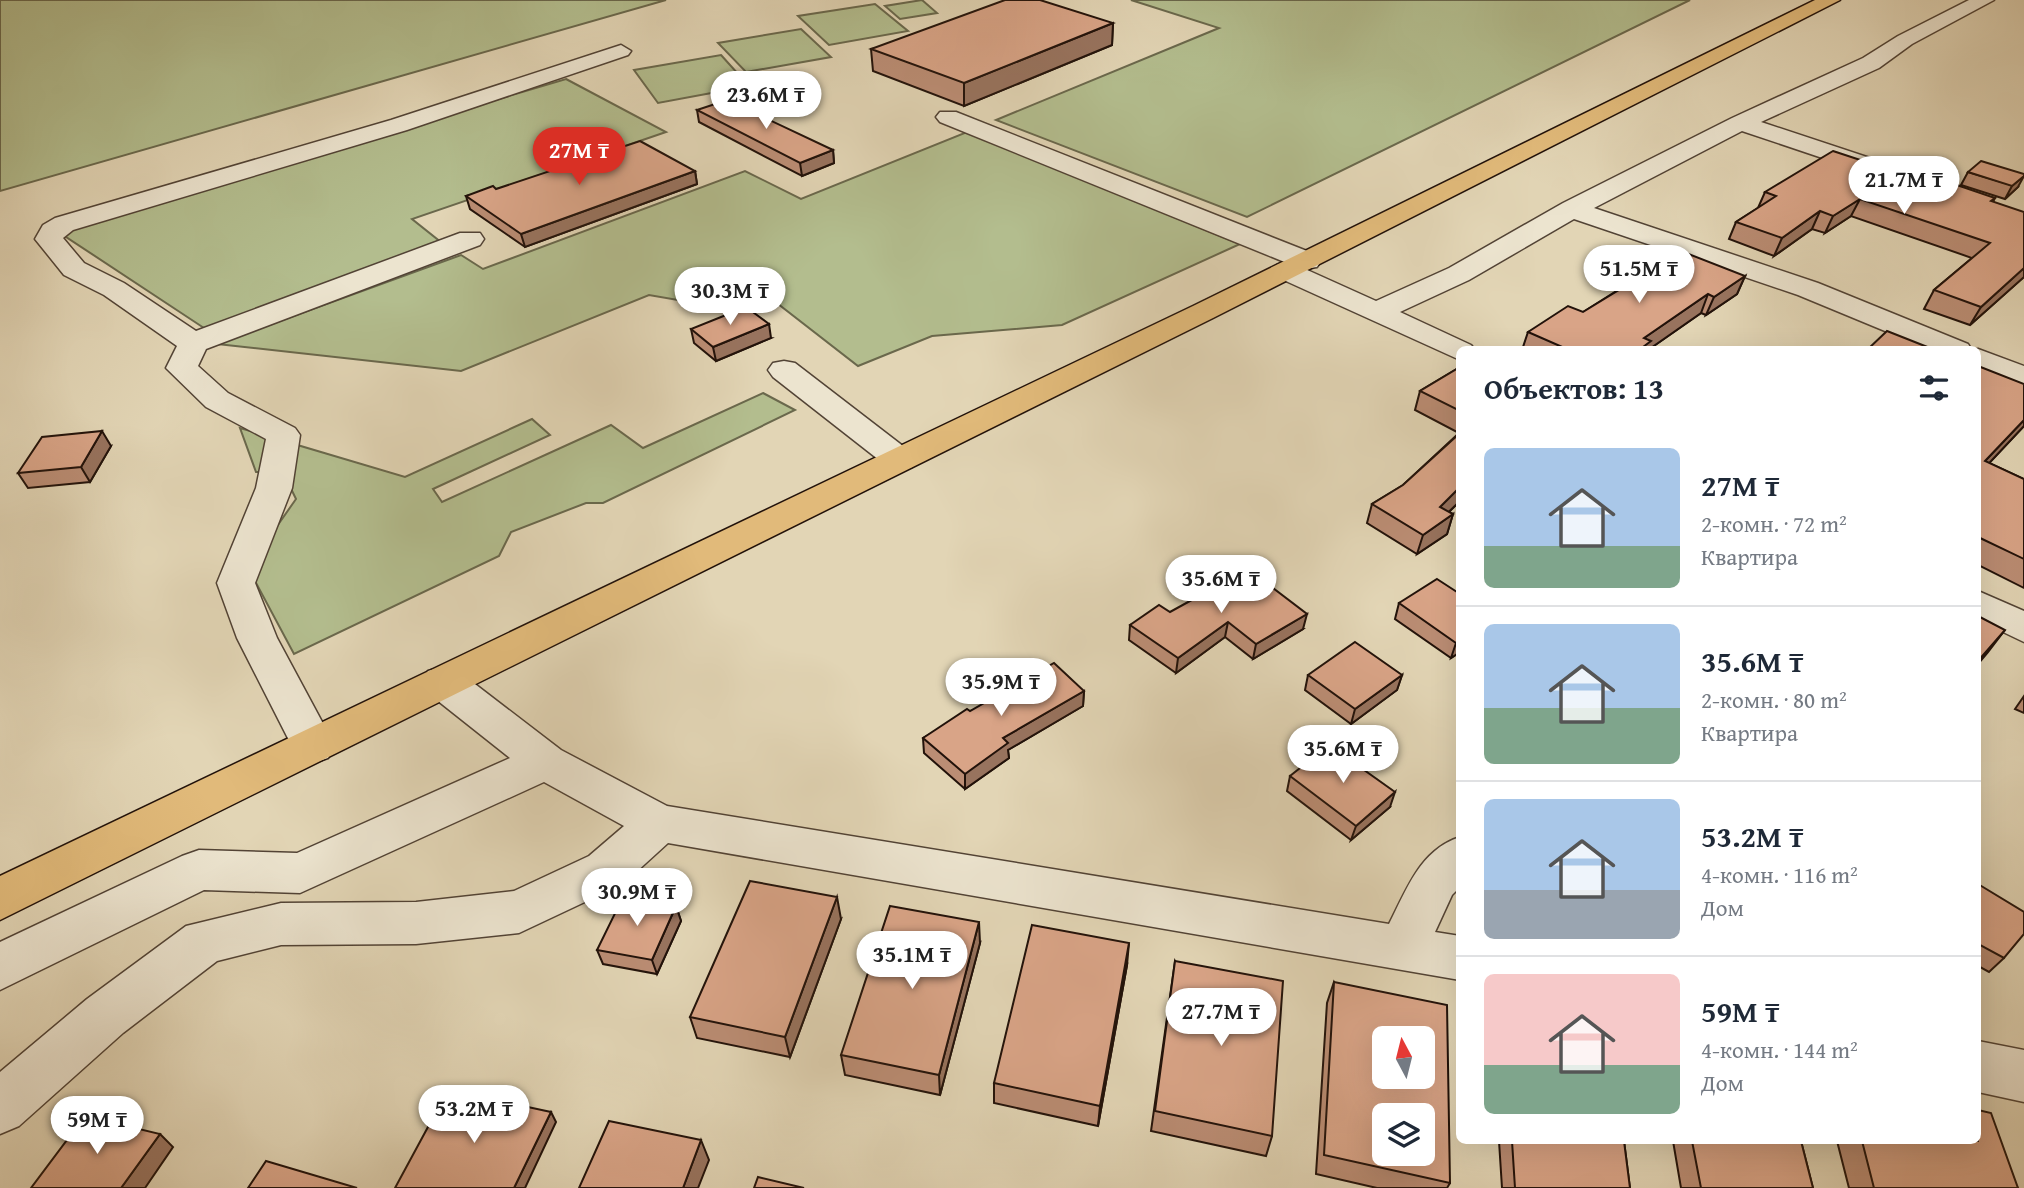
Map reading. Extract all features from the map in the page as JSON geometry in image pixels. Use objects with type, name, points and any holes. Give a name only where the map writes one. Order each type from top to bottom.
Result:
[{"type":"main road","points":[[0,899],[1297,266],[1810,5]]},
{"type":"lane","points":[[1375,313],[1459,274],[1572,209],[1741,123],[1871,63],[1905,40],[1984,0]]},
{"type":"lane","points":[[193,343],[114,289],[74,268],[50,239],[52,231],[64,224],[398,125],[621,51]]},
{"type":"lane","points":[[948,117],[1297,266],[1375,313],[1456,349]]},
{"type":"lane","points":[[1741,123],[1908,178]]},
{"type":"lane","points":[[1572,209],[1808,289],[1947,346]]},
{"type":"lane","points":[[313,746],[257,638],[236,583],[274,488],[283,435],[217,400],[182,368],[193,343],[470,239]]},
{"type":"lane","points":[[1981,359],[2024,377]]},
{"type":"lane","points":[[784,370],[900,460]]},
{"type":"lane","points":[[1981,606],[2024,628]]},
{"type":"lane","points":[[443,682],[544,762],[659,823],[1456,957]]},
{"type":"lane","points":[[0,967],[199,870],[300,873],[544,762]]},
{"type":"lane","points":[[0,1107],[104,1016],[204,943],[281,924],[416,923],[519,912],[606,870],[659,823]]},
{"type":"lane","points":[[1402,949],[1435,881],[1456,860]]},
{"type":"lane","points":[[1981,1068],[2024,1076]]},
{"type":"green space","points":[[0,0],[666,0],[0,191]]},
{"type":"green space","points":[[922,0],[937,13],[900,19],[885,6]]},
{"type":"green space","points":[[1131,0],[1690,0],[1247,217],[996,120],[1219,28]]},
{"type":"green space","points":[[875,4],[908,31],[829,45],[798,16]]},
{"type":"green space","points":[[801,29],[831,57],[746,72],[718,43]]},
{"type":"green space","points":[[721,55],[749,86],[658,103],[634,70]]},
{"type":"green space","points":[[566,79],[666,132],[412,219],[442,243],[207,330],[57,231]]},
{"type":"green space","points":[[967,132],[1240,244],[1062,325],[932,336],[858,366],[755,286],[701,304],[649,295],[461,371],[217,344],[461,255],[483,269],[745,171],[801,199]]},
{"type":"green space","points":[[763,393],[795,410],[603,503],[586,503],[511,532],[499,556],[294,654],[255,581],[259,552],[296,499],[283,472],[256,472],[240,428],[405,477],[532,419],[550,435],[433,489],[442,502],[611,425],[643,448]]},
{"type":"building","points":[[1005,0],[1040,0],[1113,23],[964,83],[871,49]]},
{"type":"building","points":[[727,100],[833,150],[800,163],[697,110]]},
{"type":"building","points":[[640,141],[695,171],[521,234],[466,196],[493,186],[496,189]]},
{"type":"building","points":[[1833,151],[1945,188],[1951,183],[1995,198],[1991,201],[2024,212],[2024,268],[1981,307],[1934,290],[1990,243],[1860,199],[1833,216],[1820,211],[1782,238],[1736,222],[1776,196],[1765,192]]},
{"type":"building","points":[[1981,161],[2024,176],[2012,186],[1968,172]]},
{"type":"building","points":[[1668,246],[1745,276],[1714,297],[1708,294],[1644,338],[1651,341],[1644,346],[1560,346],[1528,332],[1568,306],[1583,312],[1650,271],[1636,265]]},
{"type":"building","points":[[746,307],[769,324],[713,347],[691,329]]},
{"type":"building","points":[[1887,331],[1925,346],[1871,346]]},
{"type":"building","points":[[1981,367],[2024,384],[2024,420],[1985,461],[2024,479],[2024,559],[1981,538]]},
{"type":"building","points":[[1456,369],[1456,409],[1420,391]]},
{"type":"building","points":[[102,431],[81,467],[18,473],[42,437]]},
{"type":"building","points":[[1456,437],[1456,491],[1440,507],[1453,514],[1423,535],[1372,504],[1403,485]]},
{"type":"building","points":[[1248,569],[1307,614],[1256,644],[1228,622],[1178,658],[1130,625],[1159,605],[1170,612]]},
{"type":"building","points":[[1437,579],[1456,591],[1456,643],[1399,603]]},
{"type":"building","points":[[1981,618],[2005,630],[1981,658]]},
{"type":"building","points":[[1355,642],[1402,675],[1355,709],[1308,675]]},
{"type":"building","points":[[1054,663],[1084,691],[1003,738],[1008,743],[965,774],[923,738],[967,709],[970,711]]},
{"type":"building","points":[[1329,745],[1395,792],[1356,826],[1290,776]]},
{"type":"building","points":[[750,881],[837,897],[785,1037],[690,1017]]},
{"type":"building","points":[[1981,886],[2024,912],[2024,934],[2004,958],[1981,946]]},
{"type":"building","points":[[623,897],[676,906],[652,960],[597,950]]},
{"type":"building","points":[[890,906],[979,922],[939,1075],[841,1055]]},
{"type":"building","points":[[1032,925],[1129,943],[1100,1106],[994,1083]]},
{"type":"building","points":[[1175,961],[1283,981],[1272,1136],[1155,1111]]},
{"type":"building","points":[[1334,982],[1447,1005],[1450,1183],[1374,1166],[1435,1166],[1435,1103],[1372,1103],[1372,1166],[1324,1155]]},
{"type":"building","points":[[448,1090],[551,1112],[514,1188],[395,1188]]},
{"type":"building","points":[[1981,1111],[1991,1113],[2018,1188],[1874,1188],[1863,1144],[1981,1144]]},
{"type":"building","points":[[85,1116],[160,1134],[121,1188],[31,1188]]},
{"type":"building","points":[[609,1121],[701,1140],[683,1188],[579,1188]]},
{"type":"building","points":[[1512,1144],[1624,1144],[1630,1188],[1515,1188]]},
{"type":"building","points":[[1693,1144],[1802,1144],[1813,1188],[1701,1188]]},
{"type":"building","points":[[266,1161],[357,1188],[248,1188]]},
{"type":"building","points":[[758,1177],[804,1188],[754,1188]]}]
